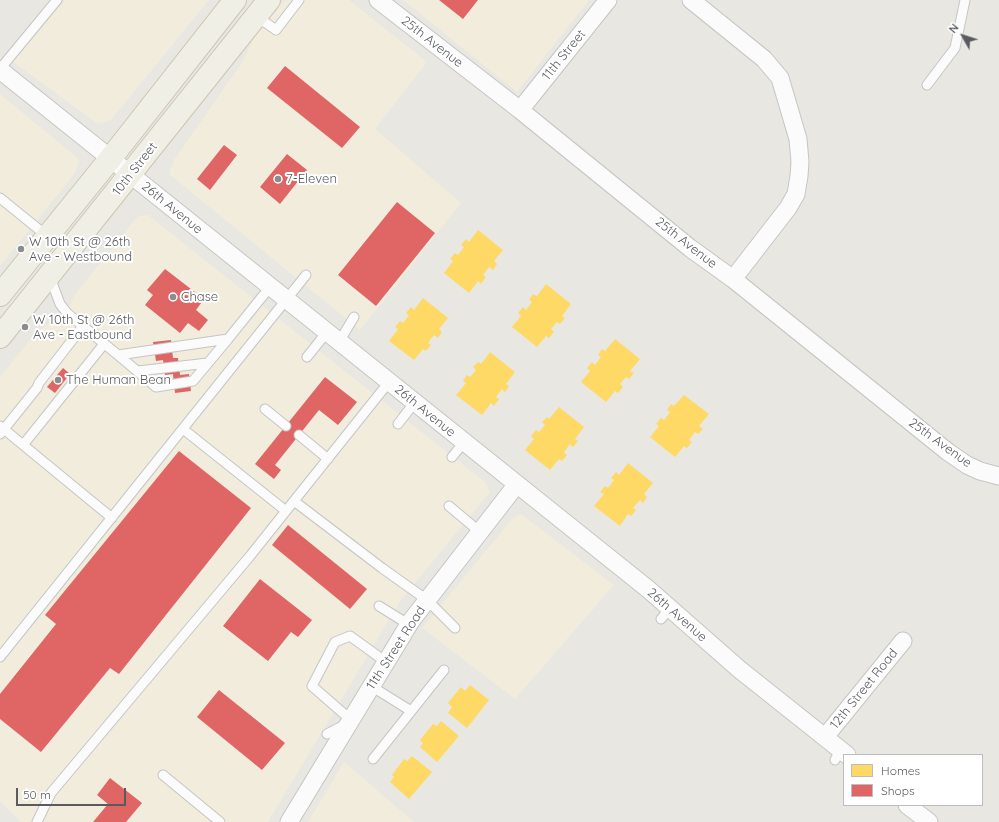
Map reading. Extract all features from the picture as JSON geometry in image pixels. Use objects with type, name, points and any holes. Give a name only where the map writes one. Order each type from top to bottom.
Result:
[{"type":"main road","name":"10th Street","points":[[8,279],[47,236],[110,159],[235,0]]},
{"type":"main road","name":"10th Street","points":[[0,337],[262,8]]},
{"type":"street","name":"25th Avenue","points":[[378,0],[520,110],[690,248],[733,279],[948,452],[967,465],[980,471],[999,476]]},
{"type":"street","name":"11th Street","points":[[520,110],[608,0]]},
{"type":"street","points":[[691,0],[764,59],[780,78],[798,139],[800,162],[796,194],[768,236],[733,279]]},
{"type":"street","name":"26th Avenue","points":[[0,70],[517,484],[665,614],[739,669],[825,737],[840,755]]},
{"type":"street","name":"11th Street Road","points":[[289,822],[408,624],[517,484]]},
{"type":"street","name":"12th Street Road","points":[[825,737],[903,641]]},
{"type":"street","points":[[909,806],[929,822]]},
{"type":"lane","points":[[0,70],[57,0]]},
{"type":"lane","points":[[262,8],[276,30],[299,0]]},
{"type":"lane","points":[[927,85],[955,48],[965,0]]},
{"type":"lane","points":[[0,198],[47,236]]},
{"type":"lane","points":[[0,657],[306,275]]},
{"type":"lane","points":[[50,276],[60,304],[67,313],[156,387],[193,380],[270,287]]},
{"type":"lane","points":[[306,357],[333,337],[354,317]]},
{"type":"lane","points":[[83,326],[39,383],[37,388],[1,430],[23,445],[112,518]]},
{"type":"lane","points":[[118,355],[228,339]]},
{"type":"lane","points":[[23,445],[104,344]]},
{"type":"lane","points":[[138,371],[208,363]]},
{"type":"lane","points":[[37,822],[51,793],[245,562],[389,382]]},
{"type":"lane","points":[[398,424],[415,402]]},
{"type":"lane","points":[[265,409],[286,426]]},
{"type":"lane","points":[[183,429],[286,511]]},
{"type":"lane","points":[[299,436],[328,458]]},
{"type":"lane","points":[[452,457],[464,442]]},
{"type":"lane","points":[[294,501],[382,568],[427,600],[455,628]]},
{"type":"lane","points":[[449,506],[480,532]]},
{"type":"lane","points":[[379,606],[408,624]]},
{"type":"lane","points":[[327,734],[350,721],[312,686],[335,642],[350,636],[386,662]]},
{"type":"lane","points":[[373,759],[444,670]]},
{"type":"lane","points":[[371,686],[411,711]]},
{"type":"lane","points":[[163,775],[220,822]]},
{"type":"shaded area","points":[[65,0],[209,0],[111,120],[98,124],[13,62]]},
{"type":"shaded area","points":[[285,0],[349,0],[427,62],[375,129],[461,203],[360,330],[169,174],[174,160],[243,61],[254,37]]},
{"type":"shaded area","points":[[403,0],[589,0],[517,92]]},
{"type":"shaded area","points":[[0,94],[79,159],[76,172],[0,266]]},
{"type":"shaded area","points":[[148,215],[486,483],[490,492],[401,600],[268,822],[21,822],[0,801],[0,377],[33,336],[70,306],[73,297],[138,216]]},
{"type":"shaded area","points":[[521,514],[614,585],[515,699],[422,628],[513,518]]},
{"type":"shaded area","points":[[344,762],[414,822],[308,822]]},
{"type":"building: Homes","points":[[478,230],[503,250],[494,261],[497,264],[493,270],[489,267],[483,275],[486,277],[481,284],[478,281],[469,293],[444,273],[453,261],[450,259],[455,253],[458,255],[464,247],[461,245],[466,239],[469,242]]},
{"type":"building: Homes","points":[[546,284],[571,304],[562,316],[565,318],[560,324],[557,322],[551,329],[554,332],[549,338],[546,336],[537,347],[512,327],[521,316],[518,313],[523,307],[526,310],[532,302],[529,300],[533,294],[537,296]]},
{"type":"building: Homes","points":[[423,298],[448,318],[439,329],[442,332],[438,338],[434,335],[428,343],[431,345],[426,351],[423,349],[414,360],[389,341],[398,329],[395,327],[400,321],[403,323],[409,315],[406,313],[411,307],[414,310]]},
{"type":"building: Homes","points":[[615,339],[640,359],[630,371],[634,373],[629,379],[626,377],[620,384],[623,387],[618,393],[615,391],[606,402],[581,382],[590,371],[587,368],[592,362],[595,365],[601,357],[598,355],[602,349],[605,351]]},
{"type":"building: Homes","points":[[490,352],[515,372],[506,384],[509,386],[505,392],[502,389],[496,397],[499,399],[494,406],[491,403],[482,415],[456,395],[466,383],[463,381],[467,375],[470,377],[476,370],[473,367],[478,362],[481,364]]},
{"type":"building: Homes","points":[[684,395],[709,414],[699,426],[703,429],[698,434],[695,432],[689,440],[692,442],[687,448],[684,446],[675,457],[650,437],[659,426],[656,424],[661,418],[664,420],[670,412],[667,410],[671,404],[674,406]]},
{"type":"building: Homes","points":[[559,407],[584,427],[575,439],[578,441],[573,447],[570,444],[564,452],[567,455],[562,461],[559,459],[550,470],[525,450],[534,439],[531,436],[536,430],[539,432],[545,425],[542,422],[547,417],[549,419]]},
{"type":"building: Homes","points":[[628,463],[653,483],[644,494],[647,497],[643,503],[640,500],[633,508],[636,510],[631,516],[628,514],[620,526],[594,506],[604,494],[600,492],[605,486],[608,488],[614,480],[611,478],[616,472],[619,475]]},
{"type":"building: Homes","points":[[470,685],[489,700],[467,728],[448,713],[452,707],[448,703],[461,687],[465,691]]},
{"type":"building: Homes","points":[[441,721],[459,736],[437,762],[420,747],[423,743],[420,740],[433,724],[437,726]]},
{"type":"building: Homes","points":[[412,756],[432,772],[409,799],[390,782],[394,777],[392,775],[404,759],[407,761]]},
{"type":"building: Shops","points":[[439,0],[478,0],[463,19]]},
{"type":"building: Shops","points":[[285,66],[360,127],[342,148],[267,88]]},
{"type":"building: Shops","points":[[224,145],[237,155],[210,190],[197,179]]},
{"type":"building: Shops","points":[[287,154],[307,170],[280,204],[260,187]]},
{"type":"building: Shops","points":[[397,202],[435,233],[376,306],[338,275]]},
{"type":"building: Shops","points":[[165,269],[204,299],[196,310],[208,320],[199,331],[188,323],[180,333],[145,305],[153,295],[147,290]]},
{"type":"building: Shops","points":[[171,340],[173,358],[178,358],[180,375],[189,374],[191,391],[175,393],[173,374],[165,375],[163,360],[156,361],[153,342]]},
{"type":"building: Shops","points":[[63,368],[70,374],[55,393],[47,387]]},
{"type":"building: Shops","points":[[325,377],[357,402],[338,425],[319,410],[275,465],[281,470],[274,479],[255,464]]},
{"type":"building: Shops","points":[[179,451],[251,508],[119,674],[110,668],[41,752],[0,719],[0,694],[56,624],[45,615]]},
{"type":"building: Shops","points":[[288,525],[367,589],[350,609],[272,545]]},
{"type":"building: Shops","points":[[260,579],[312,620],[298,637],[291,632],[268,661],[223,626]]},
{"type":"building: Shops","points":[[219,690],[285,743],[262,770],[197,717]]},
{"type":"building: Shops","points":[[110,778],[142,803],[126,822],[93,822],[108,804],[97,795]]},
{"type":"place","name":"7-Eleven","points":[[278,179]]},
{"type":"place","name":"W 10th St @ 26th Ave - Westbound","points":[[21,249]]},
{"type":"place","name":"Chase","points":[[173,297]]},
{"type":"place","name":"W 10th St @ 26th Ave - Eastbound","points":[[25,327]]},
{"type":"place","name":"The Human Bean","points":[[58,380]]}]
